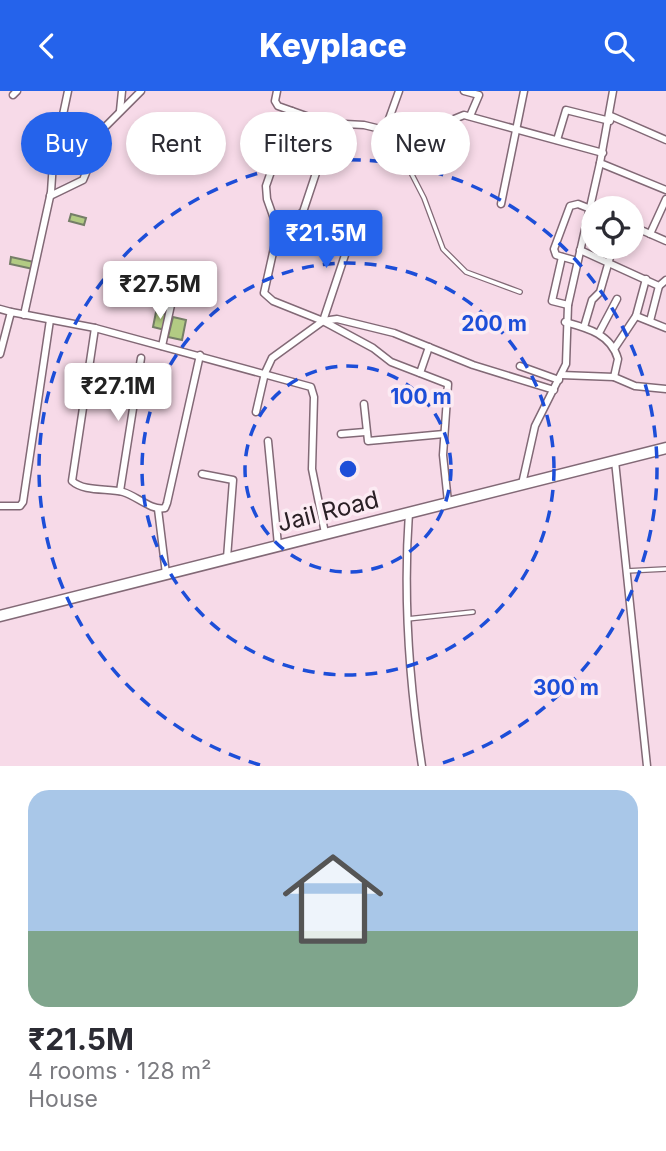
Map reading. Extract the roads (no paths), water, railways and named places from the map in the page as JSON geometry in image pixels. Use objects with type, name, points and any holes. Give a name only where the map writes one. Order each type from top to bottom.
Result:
[{"type":"main road","name":"Jail Road","points":[[0,616],[666,448]]},
{"type":"street","points":[[24,314],[50,196],[53,162],[68,91]]},
{"type":"street","points":[[120,111],[121,91]]},
{"type":"street","points":[[50,196],[83,180],[94,161],[102,132],[141,91]]},
{"type":"street","points":[[277,91],[276,104],[295,112]]},
{"type":"street","points":[[391,112],[399,91]]},
{"type":"street","points":[[464,91],[479,96],[470,116],[603,153]]},
{"type":"street","points":[[501,204],[524,91]]},
{"type":"street","points":[[594,196],[613,91]]},
{"type":"street","points":[[557,141],[566,110],[610,119],[666,140]]},
{"type":"street","points":[[292,111],[266,186],[267,199],[278,230],[264,293],[273,301],[323,321],[373,348],[391,362],[448,384],[444,434],[444,473],[448,502]]},
{"type":"street","points":[[600,163],[666,190]]},
{"type":"street","points":[[278,230],[303,212],[315,175]]},
{"type":"street","points":[[650,234],[666,199]]},
{"type":"street","points":[[577,261],[556,255],[554,249],[570,205],[581,205]]},
{"type":"street","points":[[323,321],[354,228]]},
{"type":"street","points":[[644,231],[666,241]]},
{"type":"street","points":[[522,484],[536,426],[566,364],[565,322],[581,247]]},
{"type":"street","points":[[580,250],[659,286]]},
{"type":"street","points":[[562,257],[552,301],[568,305]]},
{"type":"street","points":[[584,327],[592,300],[600,292],[610,259]]},
{"type":"street","points":[[162,346],[178,273]]},
{"type":"street","points":[[614,349],[636,316],[646,279]]},
{"type":"street","points":[[650,321],[659,286],[666,279]]},
{"type":"street","points":[[599,333],[617,299]]},
{"type":"street","points":[[0,309],[95,328],[306,384],[313,391],[312,469],[325,533]]},
{"type":"street","points":[[0,354],[11,312]]},
{"type":"street","points":[[636,316],[666,328]]},
{"type":"street","points":[[256,412],[265,373],[276,354],[323,321],[337,319],[370,326],[554,390]]},
{"type":"street","points":[[0,506],[20,506],[23,502],[50,320]]},
{"type":"street","points":[[565,322],[599,333],[614,349],[618,359],[614,377]]},
{"type":"street","points":[[95,328],[72,481],[82,487],[120,491],[158,509],[165,508],[167,503],[200,355]]},
{"type":"street","points":[[420,373],[429,347]]},
{"type":"street","points":[[120,491],[141,359]]},
{"type":"street","points":[[520,366],[560,378],[614,377],[635,386],[666,389]]},
{"type":"street","points":[[364,404],[365,432],[368,441],[372,443],[444,434]]},
{"type":"street","points":[[341,434],[365,432]]},
{"type":"street","points":[[268,441],[278,545]]},
{"type":"street","points":[[615,461],[647,766]]},
{"type":"street","points":[[202,474],[233,480],[227,558]]},
{"type":"street","points":[[158,509],[166,574]]},
{"type":"street","points":[[409,512],[407,619],[412,700],[422,766]]},
{"type":"lane","points":[[412,175],[424,198],[436,237],[451,260],[466,272],[520,292]]},
{"type":"lane","points":[[626,571],[666,569]]},
{"type":"lane","points":[[407,619],[473,612]]}]
